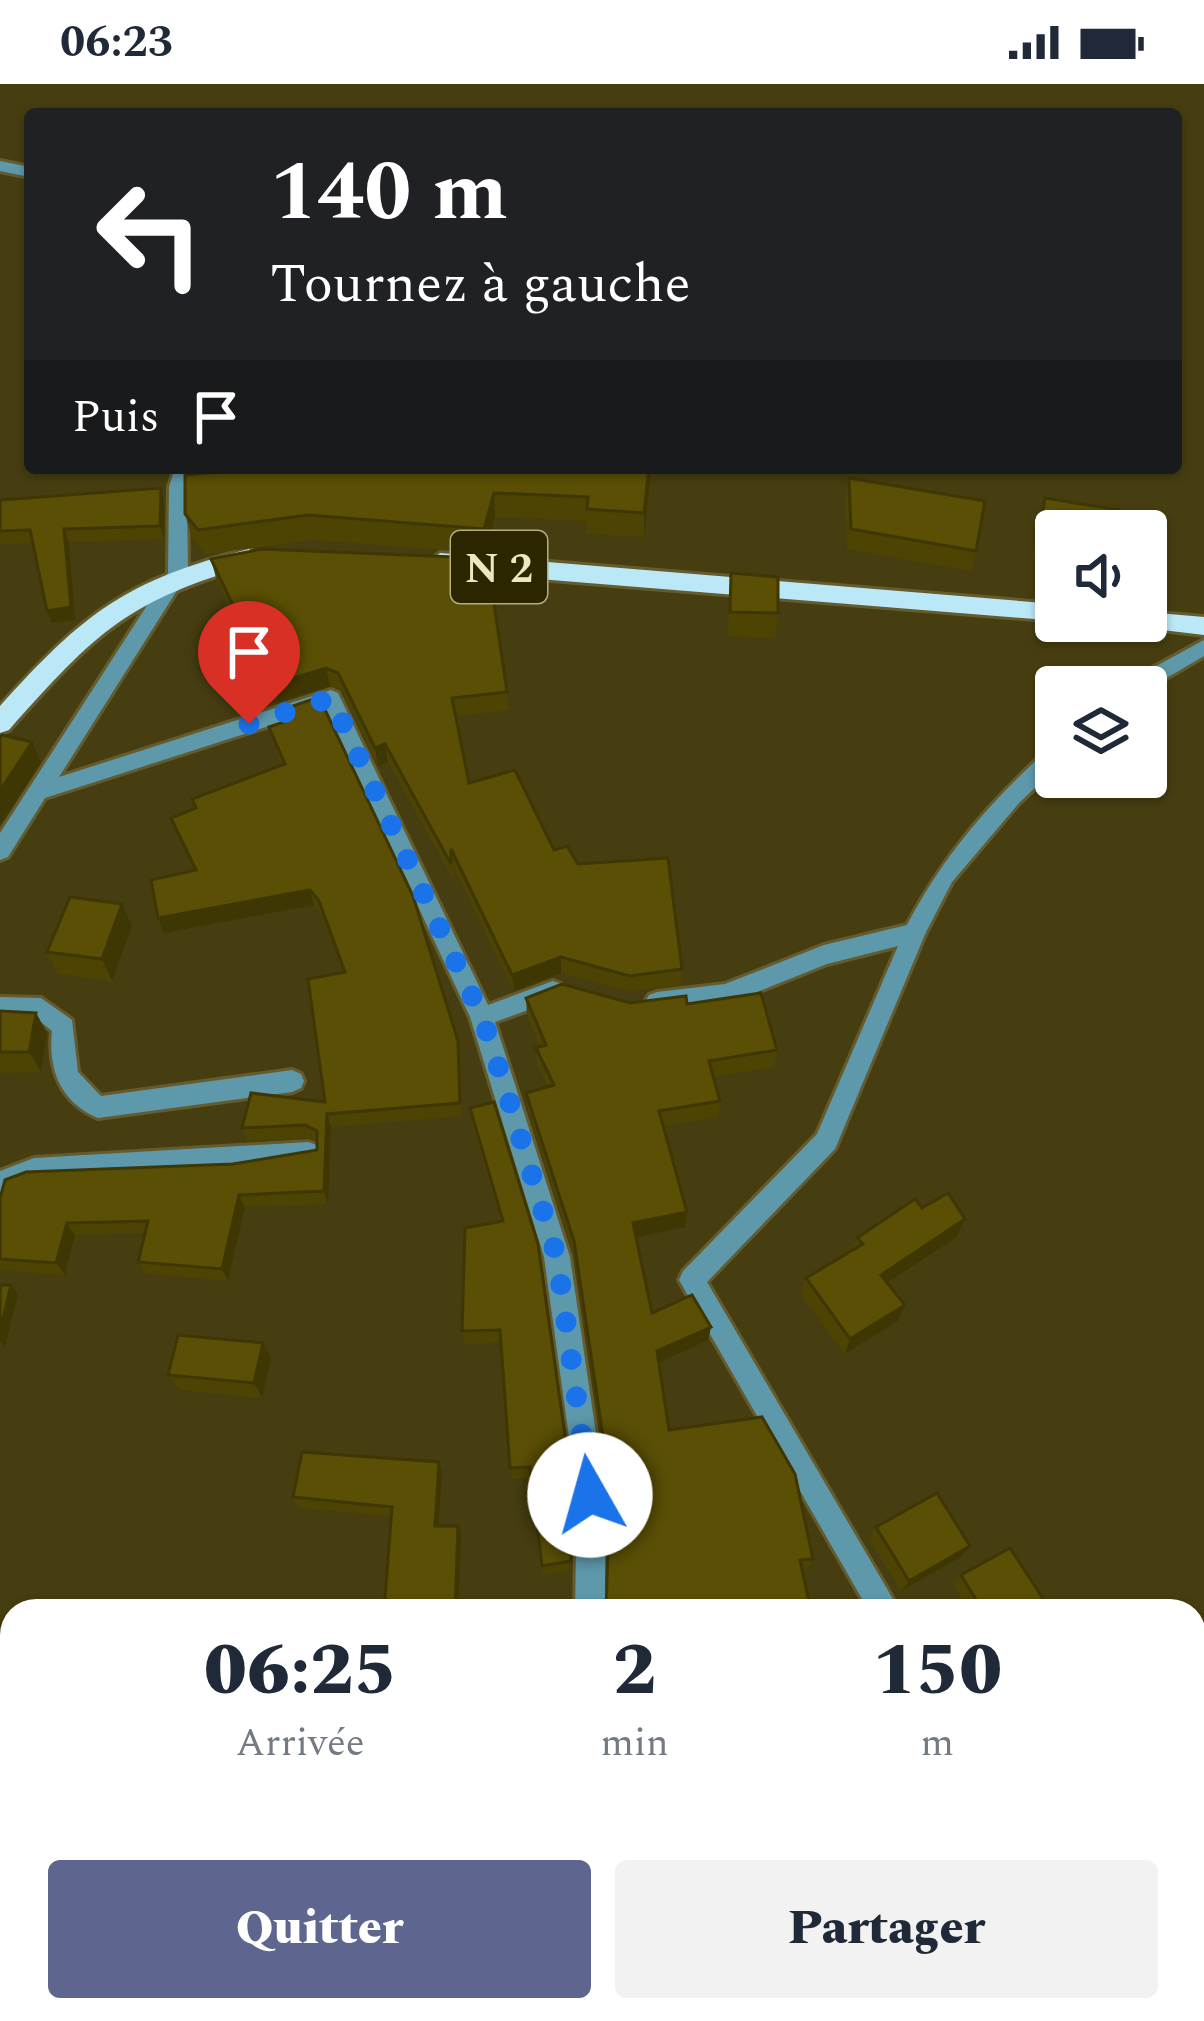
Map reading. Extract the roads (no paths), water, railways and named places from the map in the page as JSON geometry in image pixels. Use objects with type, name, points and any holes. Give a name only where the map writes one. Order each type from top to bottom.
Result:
[{"type":"main road","points":[[0,723],[95,620],[178,573],[263,554],[287,554]]},
{"type":"main road","name":"N 2","points":[[406,559],[1035,612]]},
{"type":"main road","points":[[1167,623],[1204,626]]},
{"type":"street","points":[[0,851],[44,790],[178,573],[182,474]]},
{"type":"street","points":[[1167,668],[1204,647]]},
{"type":"street","points":[[44,790],[331,698],[482,1017],[557,1257],[590,1495],[590,1599]]},
{"type":"street","points":[[877,1599],[692,1280],[826,1141],[915,932],[944,876],[1035,775]]},
{"type":"street","points":[[629,1006],[727,994],[824,956],[915,932]]},
{"type":"street","points":[[482,1017],[563,987],[585,993]]},
{"type":"street","points":[[0,1007],[41,1008],[64,1027],[59,1065],[74,1092],[98,1107],[292,1081]]},
{"type":"street","points":[[0,1182],[34,1168],[308,1153]]}]
